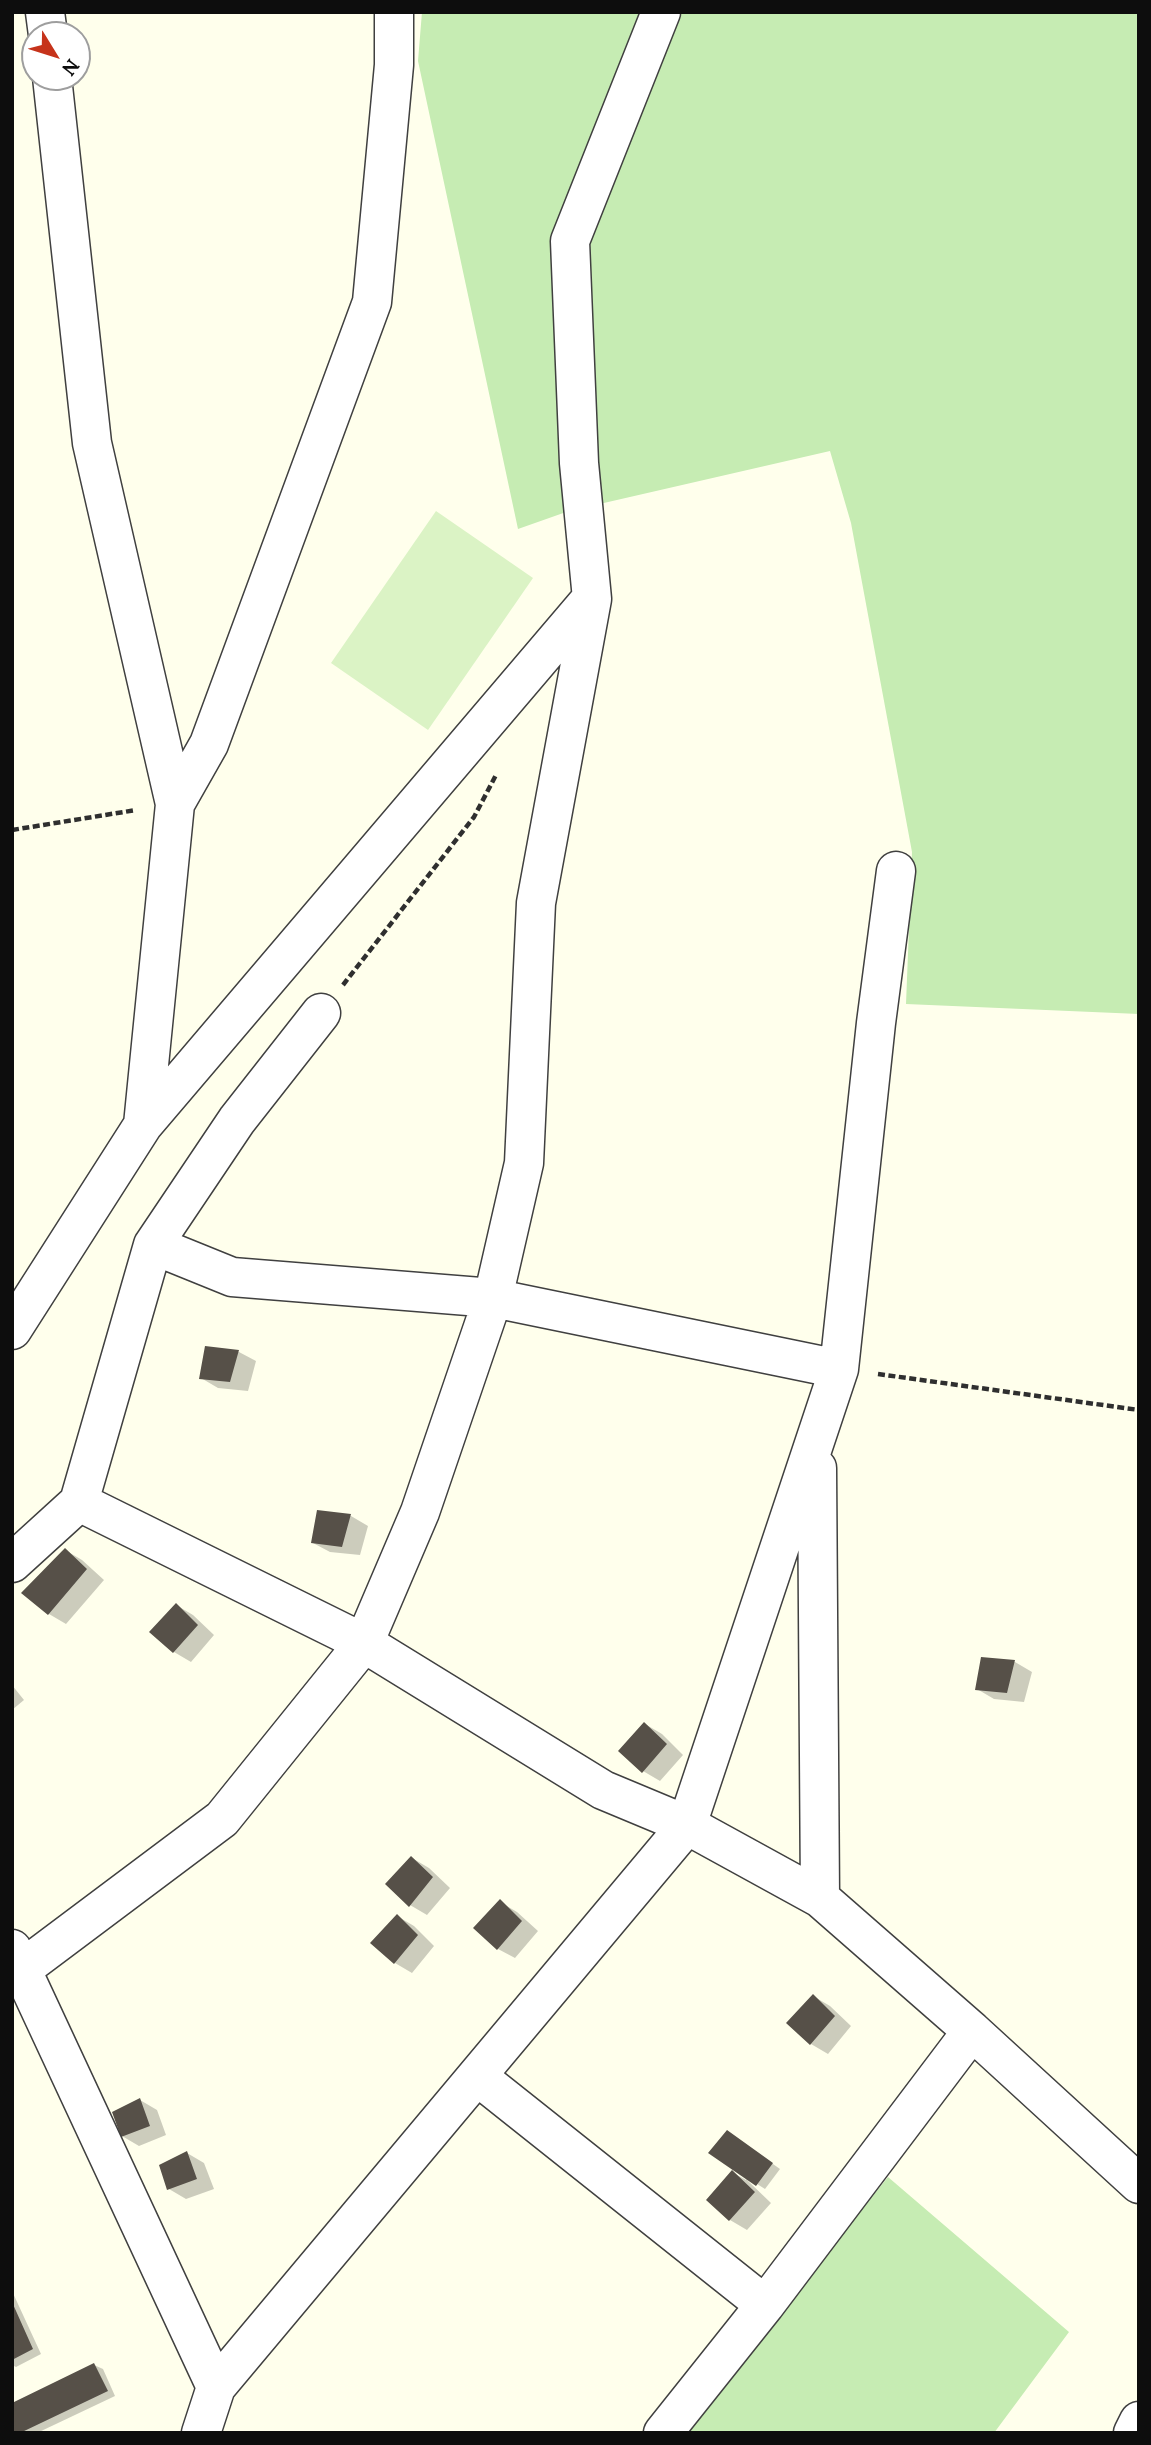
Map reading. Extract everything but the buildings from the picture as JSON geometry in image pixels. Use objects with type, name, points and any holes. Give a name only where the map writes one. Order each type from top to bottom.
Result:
[{"type":"street","points":[[175,804],[209,744],[372,302],[394,65],[394,12]]},
{"type":"street","points":[[216,2387],[16,1964],[222,1819],[364,1643],[420,1512],[493,1298],[524,1163],[536,903],[592,599],[579,463],[570,241],[661,12]]},
{"type":"street","points":[[54,91],[92,443],[175,804],[143,1125]]},
{"type":"street","points":[[12,1330],[143,1125],[592,599]]},
{"type":"street","points":[[201,2433],[216,2387],[687,1825],[839,1369],[876,1023],[896,871]]},
{"type":"street","points":[[12,1563],[79,1502],[152,1245],[237,1120],[321,1013]]},
{"type":"street","points":[[152,1245],[232,1277],[493,1298],[839,1369]]},
{"type":"street","points":[[817,1438],[820,1898]]},
{"type":"street","points":[[79,1502],[364,1643],[603,1790],[687,1825],[820,1898],[1139,2184]]},
{"type":"street","points":[[663,2433],[765,2305],[972,2032]]},
{"type":"street","points":[[477,2076],[765,2305]]},
{"type":"street","points":[[1133,2433],[1139,2421]]},
{"type":"path","points":[[12,830],[175,804]]},
{"type":"path","points":[[839,1369],[1139,1410]]},
{"type":"green space","points":[[422,12],[1139,12],[1139,1014],[906,1004],[912,852],[851,523],[830,451],[569,511],[518,529],[418,61]]},
{"type":"green space","points":[[436,511],[533,578],[428,730],[331,663]]},
{"type":"green space","points":[[888,2177],[1069,2332],[994,2433],[681,2433]]}]
